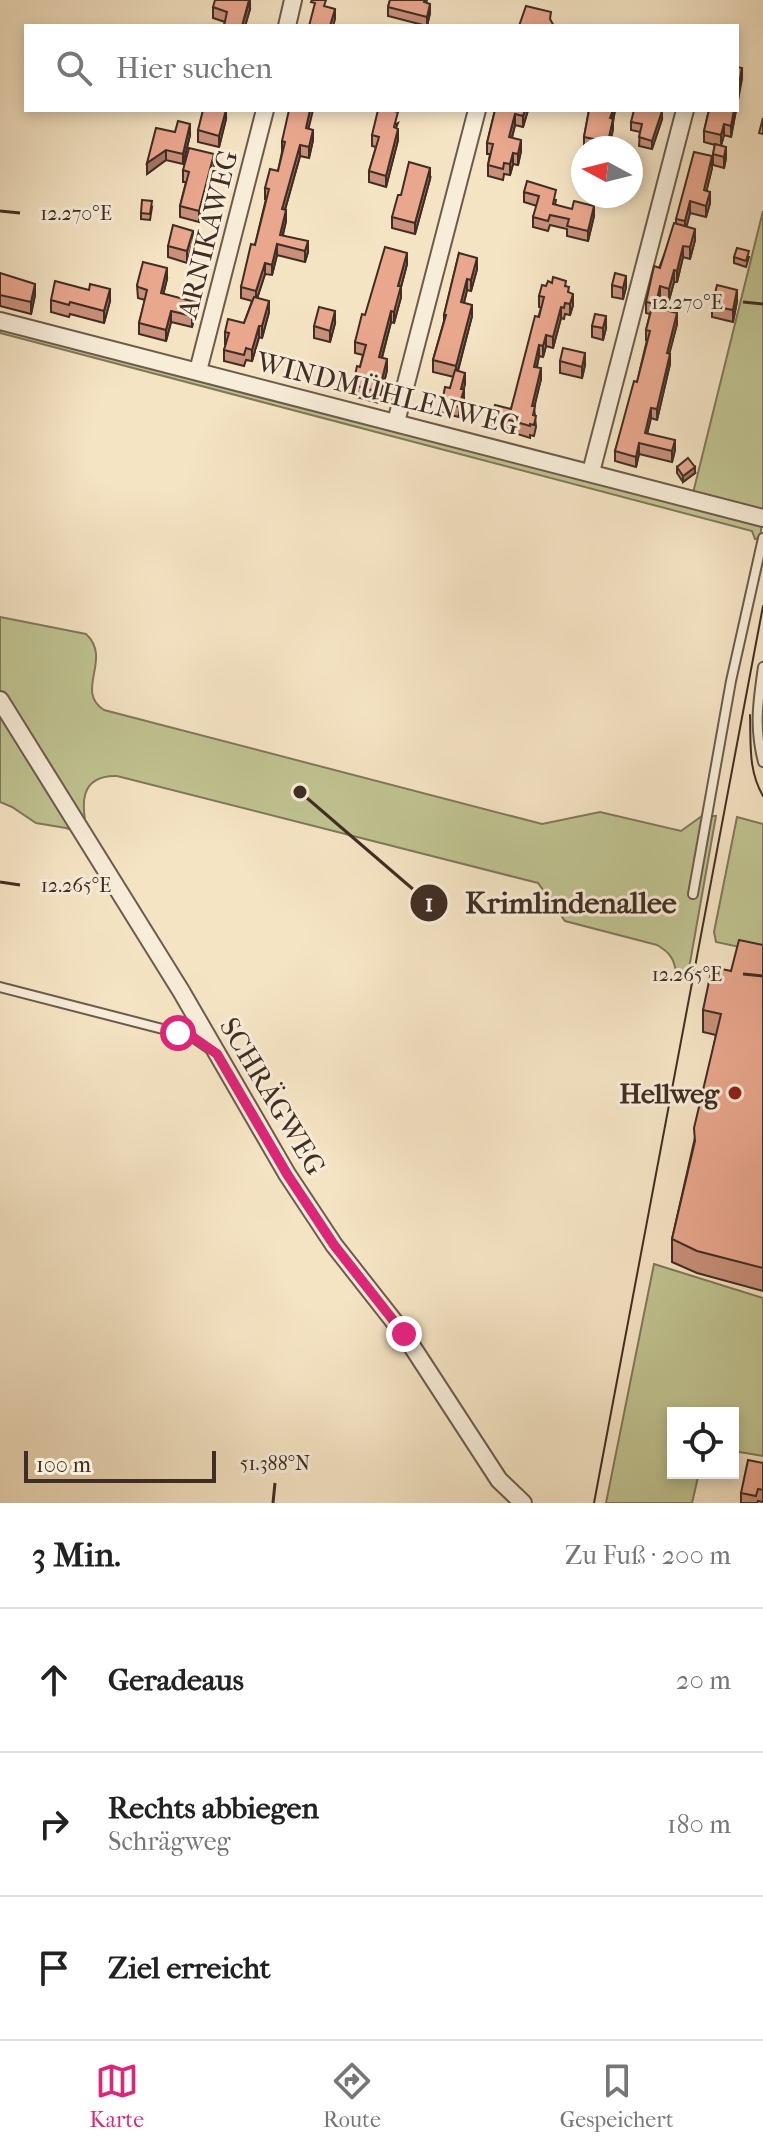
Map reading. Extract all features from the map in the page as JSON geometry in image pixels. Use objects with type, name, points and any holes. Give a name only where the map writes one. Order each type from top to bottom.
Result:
[{"type":"street","points":[[287,24],[293,0]]},
{"type":"street","name":"ARNIKAWEG","points":[[198,371],[264,112]]},
{"type":"street","points":[[396,422],[476,112]]},
{"type":"street","points":[[591,472],[684,112]]},
{"type":"street","name":"WINDMÜHLENWEG","points":[[0,321],[763,518]]},
{"type":"street","name":"SCHRÄGWEG","points":[[0,700],[181,991],[287,1174],[334,1245],[404,1334],[499,1480],[523,1503]]},
{"type":"lane","points":[[693,894],[731,681],[763,538]]},
{"type":"lane","points":[[763,667],[757,710],[757,742],[763,762]]},
{"type":"lane","points":[[0,987],[178,1033],[194,1038],[217,1054]]},
{"type":"green space","points":[[763,211],[763,510],[693,493]]},
{"type":"green space","points":[[0,327],[762,522],[760,538],[755,539],[752,531],[0,333]]},
{"type":"green space","points":[[0,617],[86,634],[96,654],[92,694],[104,710],[542,824],[600,812],[681,831],[702,816],[716,816],[688,974],[676,972],[670,956],[657,945],[565,921],[538,883],[117,776],[95,781],[85,794],[88,835],[36,823],[0,802]]},
{"type":"green space","points":[[737,817],[763,824],[763,952],[716,942],[714,932]]},
{"type":"green space","points":[[654,1264],[763,1298],[763,1456],[739,1452],[739,1407],[667,1407],[667,1479],[698,1479],[692,1503],[606,1503]]},
{"type":"building","points":[[215,0],[249,0],[243,24],[224,24],[227,12],[213,7]]},
{"type":"building","points":[[326,0],[324,6],[335,9],[331,24],[310,24],[315,3],[311,2]]},
{"type":"building","points":[[390,0],[425,0],[430,4],[427,17],[388,7]]},
{"type":"building","points":[[526,6],[551,12],[553,24],[520,24]]},
{"type":"building","points":[[202,112],[225,112],[219,136],[198,130]]},
{"type":"building","points":[[289,112],[310,112],[306,128],[313,130],[309,147],[300,145],[282,209],[286,210],[280,235],[308,241],[305,251],[277,244],[272,265],[265,263],[256,291],[241,287],[269,189],[265,188],[270,169],[278,171],[285,142],[282,141]]},
{"type":"building","points":[[378,112],[398,112],[394,127],[398,129],[386,176],[369,171],[379,137],[372,135]]},
{"type":"building","points":[[495,112],[524,112],[523,116],[515,114],[509,137],[521,140],[518,154],[513,153],[510,164],[504,163],[503,169],[488,165],[493,144],[487,143]]},
{"type":"building","points":[[589,112],[612,112],[610,118],[613,119],[609,136],[584,136]]},
{"type":"building","points":[[634,112],[662,112],[652,141],[639,136],[642,124],[631,122]]},
{"type":"building","points":[[709,112],[734,112],[731,126],[724,124],[721,135],[704,131]]},
{"type":"building","points":[[178,121],[190,124],[183,154],[166,150],[147,163],[156,128],[175,132]]},
{"type":"building","points":[[715,144],[726,147],[724,157],[713,154]]},
{"type":"building","points":[[189,148],[214,154],[199,211],[180,206],[189,172],[183,170]]},
{"type":"building","points":[[694,152],[712,156],[704,190],[710,192],[706,206],[690,201],[685,221],[676,219]]},
{"type":"building","points":[[409,162],[430,168],[415,223],[392,217]]},
{"type":"building","points":[[527,181],[556,190],[553,204],[572,209],[594,208],[588,231],[567,226],[569,219],[550,215],[548,221],[533,217],[539,196],[524,192]]},
{"type":"building","points":[[142,200],[152,201],[150,214],[141,213]]},
{"type":"building","points":[[674,223],[695,229],[690,247],[683,246],[669,289],[660,286],[656,304],[646,302],[654,266],[660,268]]},
{"type":"building","points":[[173,225],[193,231],[187,251],[168,246]]},
{"type":"building","points":[[385,247],[407,253],[394,312],[391,311],[379,357],[387,359],[379,392],[353,385],[366,345],[355,342]]},
{"type":"building","points":[[737,248],[749,251],[746,261],[734,257]]},
{"type":"building","points":[[459,253],[477,258],[461,302],[472,305],[456,366],[433,360]]},
{"type":"building","points":[[143,262],[167,268],[161,293],[195,302],[192,316],[171,311],[166,330],[139,323],[147,290],[137,285]]},
{"type":"building","points":[[0,273],[35,284],[31,302],[0,295]]},
{"type":"building","points":[[615,273],[626,276],[623,288],[612,285]]},
{"type":"building","points":[[553,277],[566,281],[568,292],[573,294],[570,304],[565,303],[564,308],[561,307],[553,337],[546,335],[543,346],[539,345],[534,367],[541,368],[532,406],[535,406],[534,425],[492,415],[495,405],[511,409],[535,316],[539,317],[544,297],[539,296],[542,285],[546,286],[548,281],[552,283]]},
{"type":"building","points":[[55,281],[89,290],[90,284],[110,289],[104,311],[51,300]]},
{"type":"building","points":[[717,285],[737,290],[733,310],[712,306]]},
{"type":"building","points":[[254,297],[269,301],[252,350],[246,348],[244,355],[224,350],[229,333],[225,332],[228,319],[244,323]]},
{"type":"building","points":[[319,307],[335,311],[330,331],[314,326]]},
{"type":"building","points":[[652,307],[677,313],[657,409],[651,408],[645,433],[675,440],[672,451],[639,443],[636,457],[615,451],[634,381],[637,382],[650,331],[646,330]]},
{"type":"building","points":[[595,314],[606,316],[603,328],[592,326]]},
{"type":"building","points":[[563,348],[585,353],[582,367],[560,361]]},
{"type":"building","points":[[455,370],[465,373],[459,407],[442,402],[445,387],[450,388]]},
{"type":"building","points":[[688,458],[695,467],[683,476],[677,467]]},
{"type":"building","name":"Hellweg","points":[[739,940],[763,945],[763,1268],[697,1251],[672,1239],[721,1014],[703,1010],[712,967],[731,971]]},
{"type":"building","points":[[748,1460],[763,1463],[763,1490],[758,1489],[756,1496],[741,1493]]},
{"type":"tram line","points":[[594,1503],[763,606]]},
{"type":"tram line","points":[[750,715],[753,767],[763,796]]},
{"type":"place","name":"Krimlindenallee","points":[[300,792]]},
{"type":"place","name":"Hellweg","points":[[735,1093]]},
{"type":"route","points":[[178,1033],[194,1038],[217,1054],[287,1174],[334,1245],[404,1334]]}]
